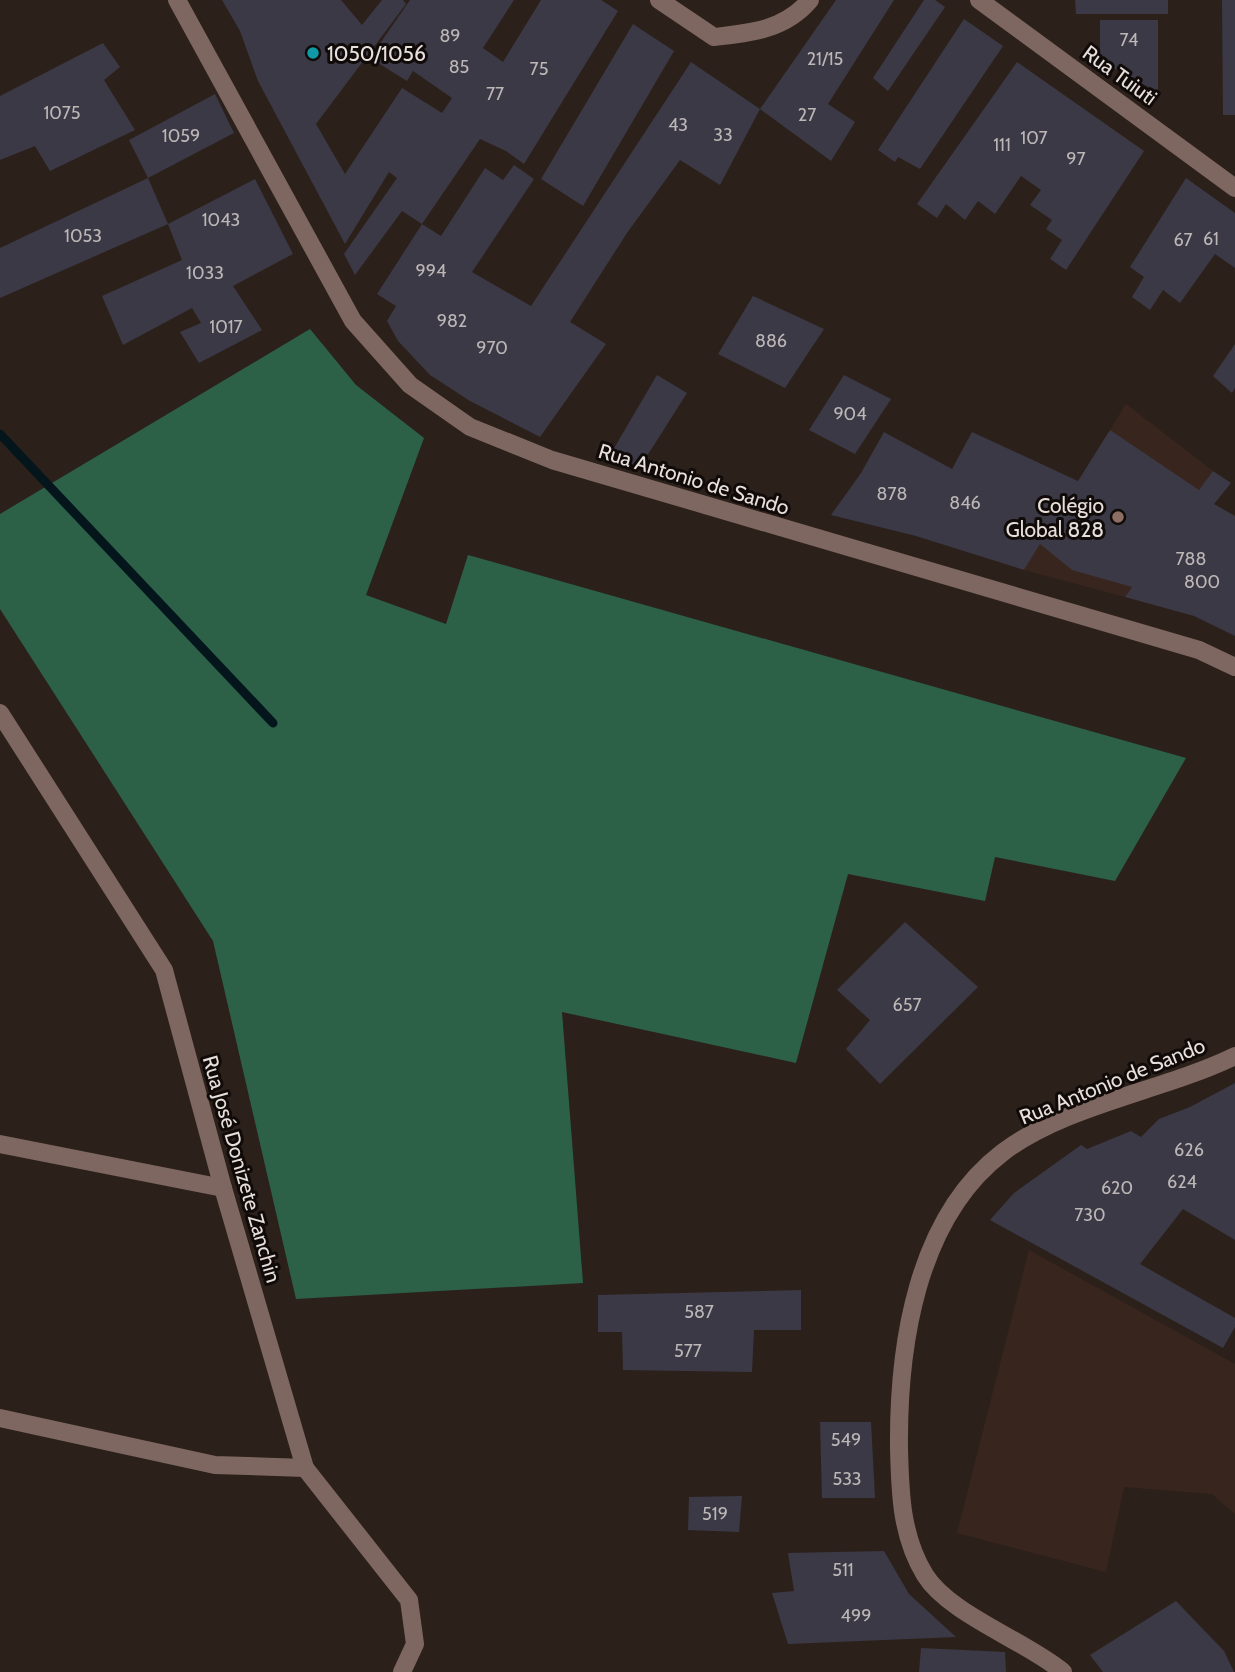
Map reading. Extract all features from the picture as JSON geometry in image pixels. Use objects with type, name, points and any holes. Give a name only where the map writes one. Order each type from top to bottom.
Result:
[{"type":"street","name":"Rua Antonio de Sando","points":[[177,0],[353,321],[410,385],[470,427],[552,460],[1199,650],[1235,667]]},
{"type":"street","points":[[659,0],[714,37],[764,31],[801,10],[810,0]]},
{"type":"street","name":"Rua Tuiuti","points":[[979,0],[1235,188]]},
{"type":"street","name":"Rua José Donizete Zanchin","points":[[0,713],[164,970],[223,1188],[305,1468],[409,1600],[415,1644],[402,1672]]},
{"type":"street","name":"Rua Antonio de Sando","points":[[1063,1672],[956,1604],[926,1577],[906,1535],[900,1488],[898,1388],[907,1326],[940,1231],[956,1202],[1001,1154],[1037,1131],[1200,1073],[1235,1056]]},
{"type":"street","points":[[0,1144],[223,1188]]},
{"type":"street","points":[[0,1418],[215,1465],[305,1468]]},
{"type":"shaded area","name":"Colégio Global 828","points":[[1126,404],[1213,471],[1125,597],[1024,570]]},
{"type":"shaded area","points":[[1029,1250],[1235,1364],[1235,1514],[1212,1494],[1124,1487],[1106,1572],[957,1533]]},
{"type":"green space","points":[[310,329],[356,385],[424,438],[366,595],[446,624],[468,555],[1186,758],[1115,881],[995,857],[985,901],[848,874],[796,1063],[562,1012],[583,1283],[296,1299],[213,941],[0,609],[0,514]]},
{"type":"building","points":[[222,0],[341,0],[362,25],[382,0],[403,0],[406,4],[316,124],[345,174],[402,88],[442,113],[452,98],[413,71],[407,81],[370,58],[410,0],[514,0],[483,48],[503,62],[541,0],[601,0],[618,11],[524,164],[506,151],[480,139],[422,224],[402,211],[355,275],[344,254],[397,178],[389,172],[345,244],[258,81],[240,31]]},
{"type":"building","points":[[836,0],[894,0],[828,104],[855,122],[831,161],[760,109]]},
{"type":"building","points":[[924,0],[935,0],[945,7],[888,91],[873,78]]},
{"type":"building","points":[[1075,0],[1168,0],[1168,14],[1076,14]]},
{"type":"building","points":[[1222,0],[1235,0],[1235,115],[1223,115]]},
{"type":"building","points":[[964,19],[1003,46],[920,169],[898,157],[895,162],[878,150]]},
{"type":"building","points":[[1100,20],[1158,20],[1158,92],[1100,61]]},
{"type":"building","points":[[633,24],[674,51],[583,206],[541,179]]},
{"type":"building","points":[[103,43],[120,67],[104,80],[135,130],[50,171],[35,146],[0,160],[0,96]]},
{"type":"building","points":[[691,62],[760,109],[720,185],[680,160],[627,233],[570,322],[606,344],[540,437],[470,401],[430,375],[398,341],[387,321],[396,306],[377,294],[422,224],[441,236],[485,168],[503,180],[514,165],[534,179],[472,272],[531,306]]},
{"type":"building","points":[[1017,62],[1144,151],[1066,270],[1050,259],[1062,240],[1046,229],[1052,220],[1030,205],[1041,190],[1021,176],[995,214],[978,201],[965,220],[946,204],[937,218],[917,204]]},
{"type":"building","points":[[215,94],[234,133],[148,178],[129,140]]},
{"type":"building","points":[[148,178],[168,224],[0,298],[0,248]]},
{"type":"building","points":[[1186,178],[1235,213],[1235,268],[1215,254],[1180,303],[1163,290],[1150,310],[1132,297],[1144,277],[1130,267]]},
{"type":"building","points":[[255,179],[293,254],[233,286],[262,330],[199,363],[180,332],[201,323],[192,308],[123,345],[102,296],[182,260],[168,224]]},
{"type":"building","points":[[753,296],[824,329],[785,388],[718,354]]},
{"type":"building","points":[[1235,344],[1235,388],[1232,393],[1213,376]]},
{"type":"building","points":[[657,375],[687,393],[640,467],[610,455]]},
{"type":"building","points":[[844,375],[891,399],[855,454],[809,430]]},
{"type":"building","points":[[1110,430],[1199,490],[1213,471],[1231,483],[1214,504],[1235,516],[1235,636],[1194,616],[1125,597],[1132,587],[1072,570],[1040,544],[1024,570],[916,536],[831,515],[861,473],[884,432],[952,469],[972,432],[1078,481]]},
{"type":"building","points":[[905,922],[978,987],[880,1084],[846,1049],[870,1020],[837,990]]},
{"type":"building","points":[[1235,1083],[1235,1240],[1183,1209],[1140,1264],[1235,1318],[1235,1327],[1223,1348],[990,1220],[1014,1193],[1081,1145],[1087,1149],[1131,1131],[1141,1137],[1159,1119],[1190,1107]]},
{"type":"building","points":[[801,1290],[801,1330],[754,1330],[752,1372],[623,1370],[622,1332],[598,1332],[598,1295]]},
{"type":"building","points":[[820,1422],[871,1422],[875,1498],[822,1498]]},
{"type":"building","points":[[742,1496],[739,1532],[688,1530],[689,1497]]},
{"type":"building","points":[[884,1551],[909,1594],[956,1637],[788,1644],[772,1593],[794,1591],[788,1553]]},
{"type":"building","points":[[1176,1601],[1224,1651],[1234,1672],[1103,1672],[1090,1655]]},
{"type":"building","points":[[921,1648],[1005,1652],[1006,1672],[919,1672]]},
{"type":"waterway","points":[[0,434],[273,723]]},
{"type":"place","name":"1050/1056","points":[[313,53]]},
{"type":"place","name":"Colégio Global 828","points":[[1118,517]]}]
